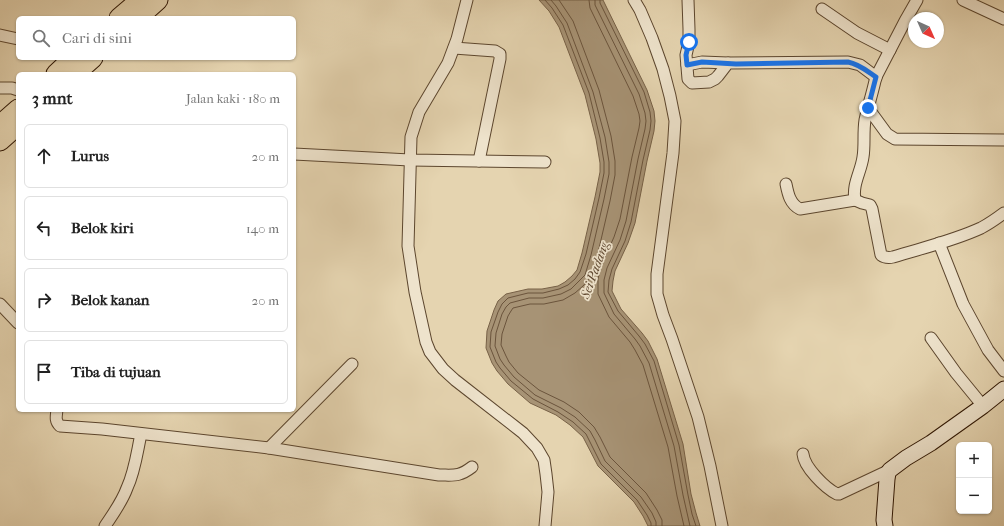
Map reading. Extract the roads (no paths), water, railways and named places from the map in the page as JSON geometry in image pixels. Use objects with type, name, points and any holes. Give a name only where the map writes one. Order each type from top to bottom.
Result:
[{"type":"highway","points":[[121,16],[140,0]]},
{"type":"highway","points":[[140,16],[158,0]]},
{"type":"highway","points":[[58,72],[71,60]]},
{"type":"highway","points":[[77,72],[91,60]]},
{"type":"highway","points":[[0,125],[16,111]]},
{"type":"highway","points":[[0,141],[16,127]]},
{"type":"street","points":[[467,0],[457,40],[448,63],[419,112],[410,137],[408,246],[415,292],[426,342],[433,356],[455,380],[523,433],[537,448],[544,460],[548,492],[545,526]]},
{"type":"street","points":[[634,0],[652,38],[663,69],[670,96],[674,121],[673,153],[657,274],[657,294],[698,417],[722,526]]},
{"type":"street","points":[[688,0],[689,42],[686,55],[688,77],[690,81],[709,82],[715,79],[728,63]]},
{"type":"street","points":[[855,200],[855,184],[863,158],[865,120],[876,77],[917,0]]},
{"type":"street","points":[[964,0],[1004,19]]},
{"type":"street","points":[[822,9],[857,33],[890,50]]},
{"type":"street","points":[[0,35],[16,39]]},
{"type":"street","points":[[454,48],[495,51],[500,54],[479,161]]},
{"type":"street","points":[[687,65],[702,62],[848,62],[860,65],[876,77]]},
{"type":"street","points":[[0,88],[16,89]]},
{"type":"street","points":[[868,108],[887,134],[895,139],[1004,140]]},
{"type":"street","points":[[296,154],[410,160],[545,162]]},
{"type":"street","points":[[786,184],[792,203],[800,209],[855,200],[870,205],[881,255],[887,258],[939,243],[981,228],[1004,213]]},
{"type":"street","points":[[939,243],[963,304],[988,350],[1004,371]]},
{"type":"street","points":[[0,304],[16,321]]},
{"type":"street","points":[[931,338],[956,373],[983,406]]},
{"type":"street","points":[[269,448],[352,364]]},
{"type":"street","points":[[803,454],[804,461],[809,470],[826,486],[837,494],[840,494],[890,470],[906,458],[931,443],[1004,389]]},
{"type":"street","points":[[57,412],[56,420],[60,426],[102,429],[269,448],[439,475],[459,475],[472,468]]},
{"type":"street","points":[[105,526],[128,488],[141,434]]},
{"type":"street","points":[[885,526],[884,520],[887,479],[890,470]]},
{"type":"water","name":"Sei Padang","points":[[539,0],[603,0],[647,90],[654,111],[654,131],[635,223],[628,243],[615,271],[612,291],[621,309],[648,341],[657,359],[683,444],[691,494],[700,526],[648,526],[634,502],[598,466],[583,437],[556,415],[530,403],[508,384],[492,363],[486,348],[487,331],[494,310],[498,301],[506,294],[528,289],[542,289],[558,286],[565,282],[577,270],[600,172],[596,139],[585,95],[559,27],[549,11]]}]
